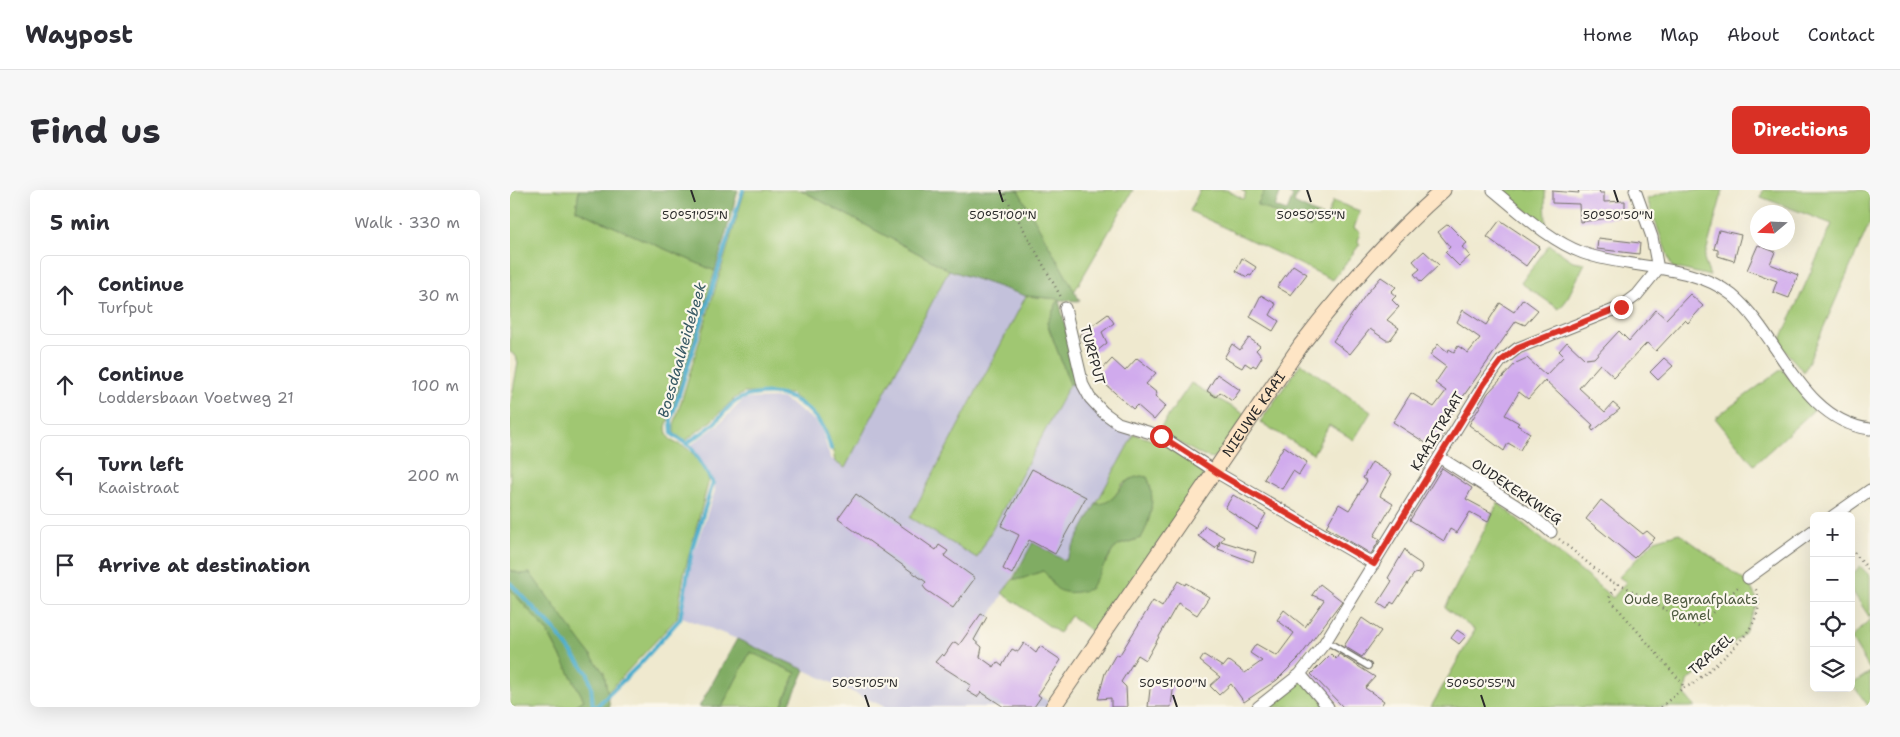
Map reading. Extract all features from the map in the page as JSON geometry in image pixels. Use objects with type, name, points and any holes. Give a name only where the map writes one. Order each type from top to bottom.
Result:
[{"type":"main road","name":"NIEUWE KAAI","points":[[1053,707],[1301,345],[1333,303],[1414,216],[1443,190]]},
{"type":"street","points":[[1493,190],[1533,222],[1580,252],[1658,269],[1717,285],[1746,308],[1802,388],[1815,401],[1839,417],[1862,428],[1870,429]]},
{"type":"street","points":[[1634,190],[1652,237],[1658,269]]},
{"type":"street","name":"KAAISTRAAT","points":[[1258,707],[1300,674],[1326,641],[1484,384],[1501,361],[1518,348],[1621,307],[1637,295],[1658,269]]},
{"type":"street","name":"TURFPUT","points":[[1065,308],[1084,385],[1090,398],[1102,412],[1118,423],[1161,436],[1374,564]]},
{"type":"street","name":"OUDEKERKWEG","points":[[1439,458],[1531,515],[1551,532]]},
{"type":"street","points":[[1839,512],[1870,490]]},
{"type":"street","points":[[1748,578],[1810,533]]},
{"type":"street","points":[[1300,674],[1328,707]]},
{"type":"lane","points":[[1326,641],[1368,666]]},
{"type":"path","points":[[1002,190],[1043,262],[1065,308]]},
{"type":"path","name":"OUDEKERKWEG","points":[[1551,532],[1612,582],[1624,586],[1678,617],[1699,626],[1748,578]]},
{"type":"path","points":[[1855,554],[1870,571]]},
{"type":"path","name":"TRAGEL","points":[[1661,707],[1683,688],[1693,684],[1745,637],[1750,630],[1758,614],[1760,602],[1757,592],[1748,578]]},
{"type":"path","points":[[1618,584],[1609,598],[1682,682],[1683,688]]},
{"type":"shaded area","points":[[949,270],[1026,296],[910,517],[977,558],[1070,384],[1079,385],[1085,400],[1113,427],[1134,434],[1065,561],[1033,542],[985,625],[980,657],[1051,703],[1049,707],[885,707],[737,639],[682,617],[690,563],[715,491],[714,482],[691,445],[719,424],[744,399],[782,398],[815,421],[822,431],[830,458],[845,467]]},
{"type":"green space","points":[[510,190],[579,190],[576,210],[715,271],[666,427],[669,438],[692,453],[709,480],[684,574],[677,618],[607,693],[604,673],[530,574],[521,574],[510,570],[510,406],[518,363],[516,356],[510,352]]},
{"type":"green space","points":[[579,190],[738,190],[715,271],[576,210]]},
{"type":"green space","points":[[745,190],[801,190],[949,270],[845,468],[835,462],[829,438],[822,422],[810,409],[791,394],[744,393],[735,398],[711,421],[685,441],[674,433],[674,425]]},
{"type":"green space","points":[[801,190],[1018,190],[1080,301],[1059,300],[1079,385],[1070,384],[1047,323],[1059,299],[1026,296],[949,270]]},
{"type":"green space","points":[[1018,190],[1133,190],[1074,292]]},
{"type":"green space","points":[[1200,190],[1227,190],[1243,199],[1246,193],[1241,190],[1265,190],[1257,205],[1310,227],[1317,214],[1326,219],[1333,201],[1360,211],[1354,228],[1360,232],[1358,242],[1360,244],[1333,280],[1190,211]]},
{"type":"green space","points":[[1265,190],[1281,190],[1275,207],[1287,211],[1293,196],[1288,193],[1289,190],[1299,190],[1294,203],[1317,214],[1310,227],[1257,205]]},
{"type":"green space","points":[[1502,190],[1545,190],[1546,227]]},
{"type":"green space","points":[[1673,190],[1723,190],[1704,260],[1710,276],[1672,267],[1647,199]]},
{"type":"green space","points":[[1763,190],[1870,190],[1870,222],[1804,372],[1779,344],[1832,224],[1795,210],[1795,205],[1782,205],[1761,197]]},
{"type":"green space","points":[[1549,245],[1573,261],[1585,263],[1566,301],[1559,309],[1521,283]]},
{"type":"green space","points":[[1026,296],[1059,299],[1047,323],[1070,384],[977,558],[910,518]]},
{"type":"green space","points":[[1301,363],[1371,412],[1354,440],[1329,425],[1313,454],[1260,422]]},
{"type":"green space","points":[[1782,369],[1814,410],[1754,465],[1715,418]]},
{"type":"green space","points":[[1191,383],[1246,415],[1219,454],[1213,458],[1203,456],[1158,431]]},
{"type":"green space","points":[[1134,434],[1163,444],[1184,455],[1200,468],[1204,476],[1095,634],[1071,616],[1059,633],[1002,593],[1013,579],[1043,571],[1050,576],[1056,588],[1106,563],[1113,550],[1119,545],[1141,538],[1150,516],[1152,500],[1147,477],[1123,483],[1109,501],[1096,504]]},
{"type":"green space","points":[[1141,476],[1147,477],[1152,500],[1150,516],[1141,538],[1119,545],[1113,550],[1090,589],[1077,592],[1063,592],[1055,587],[1043,571],[1021,579],[1013,579],[1033,542],[1065,561],[1096,504],[1110,500],[1127,482]]},
{"type":"green space","name":"Oude Begraafplaats Pamel","points":[[1498,503],[1613,598],[1626,582],[1619,577],[1655,540],[1679,533],[1749,584],[1758,601],[1745,633],[1687,681],[1685,695],[1695,707],[1431,707],[1475,630],[1445,608]]},
{"type":"green space","points":[[1860,566],[1870,576],[1870,618],[1855,595],[1855,572]]},
{"type":"green space","points":[[510,570],[521,574],[530,573],[604,673],[610,707],[573,707],[584,700],[547,631],[510,589]]},
{"type":"green space","points":[[510,589],[547,631],[584,700],[573,707],[510,707]]},
{"type":"green space","points":[[1870,619],[1870,670],[1855,645],[1855,634]]},
{"type":"green space","points":[[737,639],[805,670],[788,707],[781,707],[796,673],[750,652],[722,707],[699,707]]},
{"type":"green space","points":[[750,652],[796,673],[781,707],[722,707]]},
{"type":"green space","points":[[1870,672],[1870,707],[1855,688],[1855,682]]},
{"type":"green space","points":[[1300,674],[1328,707],[1268,707],[1284,696]]},
{"type":"building","points":[[1578,190],[1599,190],[1600,193],[1604,193],[1604,202],[1625,201],[1625,216],[1580,222],[1579,204],[1552,203],[1552,191],[1579,193]]},
{"type":"building","points":[[1500,220],[1540,247],[1526,266],[1487,237]]},
{"type":"building","points":[[1448,224],[1467,243],[1462,247],[1470,256],[1459,266],[1445,252],[1450,247],[1438,232]]},
{"type":"building","points":[[1719,230],[1741,235],[1734,261],[1718,256],[1718,250],[1714,249]]},
{"type":"building","points":[[1598,238],[1640,243],[1639,254],[1597,249]]},
{"type":"building","points":[[1756,250],[1770,250],[1775,252],[1770,264],[1798,275],[1789,298],[1773,292],[1777,281],[1747,270]]},
{"type":"building","points":[[1424,251],[1439,265],[1421,282],[1414,274],[1420,269],[1413,261]]},
{"type":"building","points":[[1242,258],[1256,267],[1251,276],[1247,277],[1236,271]]},
{"type":"building","points":[[1293,265],[1307,274],[1291,295],[1277,287]]},
{"type":"building","points":[[1381,277],[1396,287],[1391,292],[1396,296],[1392,300],[1399,307],[1387,320],[1399,328],[1390,340],[1386,340],[1370,329],[1350,354],[1333,341],[1367,293]]},
{"type":"building","points":[[1690,294],[1703,306],[1688,323],[1685,320],[1656,351],[1647,343],[1614,377],[1600,364],[1579,388],[1605,412],[1613,403],[1620,409],[1593,431],[1591,428],[1593,425],[1545,380],[1528,399],[1519,392],[1505,415],[1519,423],[1517,425],[1530,433],[1520,450],[1508,443],[1504,451],[1469,425],[1488,393],[1516,363],[1527,358],[1546,375],[1564,356],[1559,351],[1567,342],[1585,359],[1594,358],[1619,331],[1629,341],[1656,310],[1666,319]]},
{"type":"building","points":[[1261,295],[1276,304],[1270,315],[1279,321],[1273,331],[1250,317]]},
{"type":"building","points":[[1523,299],[1538,310],[1525,325],[1516,321],[1439,431],[1444,434],[1435,449],[1393,422],[1411,393],[1434,407],[1446,391],[1435,383],[1446,367],[1430,355],[1438,344],[1448,352],[1449,349],[1454,352],[1458,346],[1468,353],[1480,338],[1457,322],[1463,310],[1486,325],[1500,303],[1514,312]]},
{"type":"building","points":[[1108,314],[1114,323],[1102,332],[1107,343],[1092,355],[1079,335]]},
{"type":"building","points":[[1249,338],[1260,346],[1256,350],[1262,357],[1256,367],[1253,365],[1251,367],[1245,363],[1242,368],[1224,358],[1232,344],[1240,350]]},
{"type":"building","points":[[1137,358],[1156,373],[1146,384],[1157,393],[1155,396],[1166,406],[1154,420],[1137,405],[1133,409],[1096,376],[1112,359],[1125,371]]},
{"type":"building","points":[[1664,358],[1673,366],[1658,380],[1650,372]]},
{"type":"building","points":[[1217,374],[1240,390],[1232,401],[1220,392],[1216,397],[1207,391]]},
{"type":"building","points":[[1284,446],[1307,462],[1299,475],[1293,471],[1282,489],[1264,479]]},
{"type":"building","points":[[1372,462],[1392,474],[1380,496],[1393,504],[1374,536],[1380,539],[1371,554],[1326,527],[1339,504],[1349,510],[1367,481],[1363,478]]},
{"type":"building","points":[[1442,468],[1472,488],[1466,499],[1492,513],[1488,522],[1470,512],[1457,533],[1450,529],[1444,541],[1410,520]]},
{"type":"building","points":[[1032,469],[1086,497],[1055,554],[1029,540],[1012,574],[1003,569],[1019,535],[1001,526]]},
{"type":"building","points":[[856,494],[936,550],[939,545],[948,551],[944,556],[975,578],[953,608],[926,590],[923,586],[926,582],[838,519]]},
{"type":"building","points":[[1233,495],[1266,514],[1257,529],[1225,508]]},
{"type":"building","points":[[1601,500],[1643,534],[1647,531],[1655,538],[1634,558],[1586,519]]},
{"type":"building","points":[[1205,526],[1224,537],[1221,541],[1256,552],[1253,562],[1218,549],[1220,541],[1215,548],[1198,536]]},
{"type":"building","points":[[1405,549],[1409,556],[1421,564],[1422,568],[1419,573],[1414,574],[1394,604],[1391,602],[1387,609],[1378,603],[1392,581],[1388,578]]},
{"type":"building","points":[[1178,581],[1185,585],[1186,583],[1209,597],[1197,615],[1178,603],[1146,660],[1138,655],[1121,682],[1126,687],[1127,707],[1111,707],[1111,698],[1098,699],[1105,673],[1116,654],[1119,656],[1153,601],[1162,607]]},
{"type":"building","points":[[1320,584],[1342,601],[1299,658],[1277,680],[1244,702],[1231,684],[1219,695],[1210,686],[1220,677],[1200,661],[1204,655],[1223,667],[1228,661],[1231,662],[1245,673],[1262,661],[1250,653],[1256,644],[1277,656],[1294,633],[1277,620],[1284,610],[1305,627],[1324,600],[1312,595]]},
{"type":"building","points":[[981,614],[987,617],[974,640],[982,647],[980,657],[994,667],[997,662],[1002,666],[1012,649],[1018,652],[1024,643],[1036,653],[1040,646],[1061,660],[1038,695],[1041,697],[1034,707],[1004,707],[981,692],[977,697],[967,691],[971,685],[935,662],[942,654],[944,656],[952,644],[955,642],[959,645]]},
{"type":"building","points":[[1362,618],[1381,631],[1362,657],[1344,646]]},
{"type":"building","points":[[1457,630],[1466,636],[1459,644],[1451,638]]},
{"type":"building","points":[[1331,654],[1336,659],[1339,654],[1375,677],[1365,688],[1384,701],[1380,707],[1343,707],[1311,674]]},
{"type":"building","points":[[1151,680],[1174,683],[1171,707],[1148,707]]},
{"type":"waterway","name":"Boesdaalheidebeek","points":[[596,707],[640,664],[680,619],[692,549],[713,483],[691,447],[672,434],[671,420],[743,190]]},
{"type":"waterway","points":[[686,444],[711,426],[738,400],[750,395],[773,394],[785,396],[796,401],[815,416],[822,426],[831,449]]},
{"type":"waterway","name":"Boesdaalheidebeek","points":[[510,583],[553,628],[588,674],[593,707]]},
{"type":"route","points":[[1161,436],[1221,475],[1374,564],[1484,384],[1501,361],[1518,348],[1621,307]]}]
